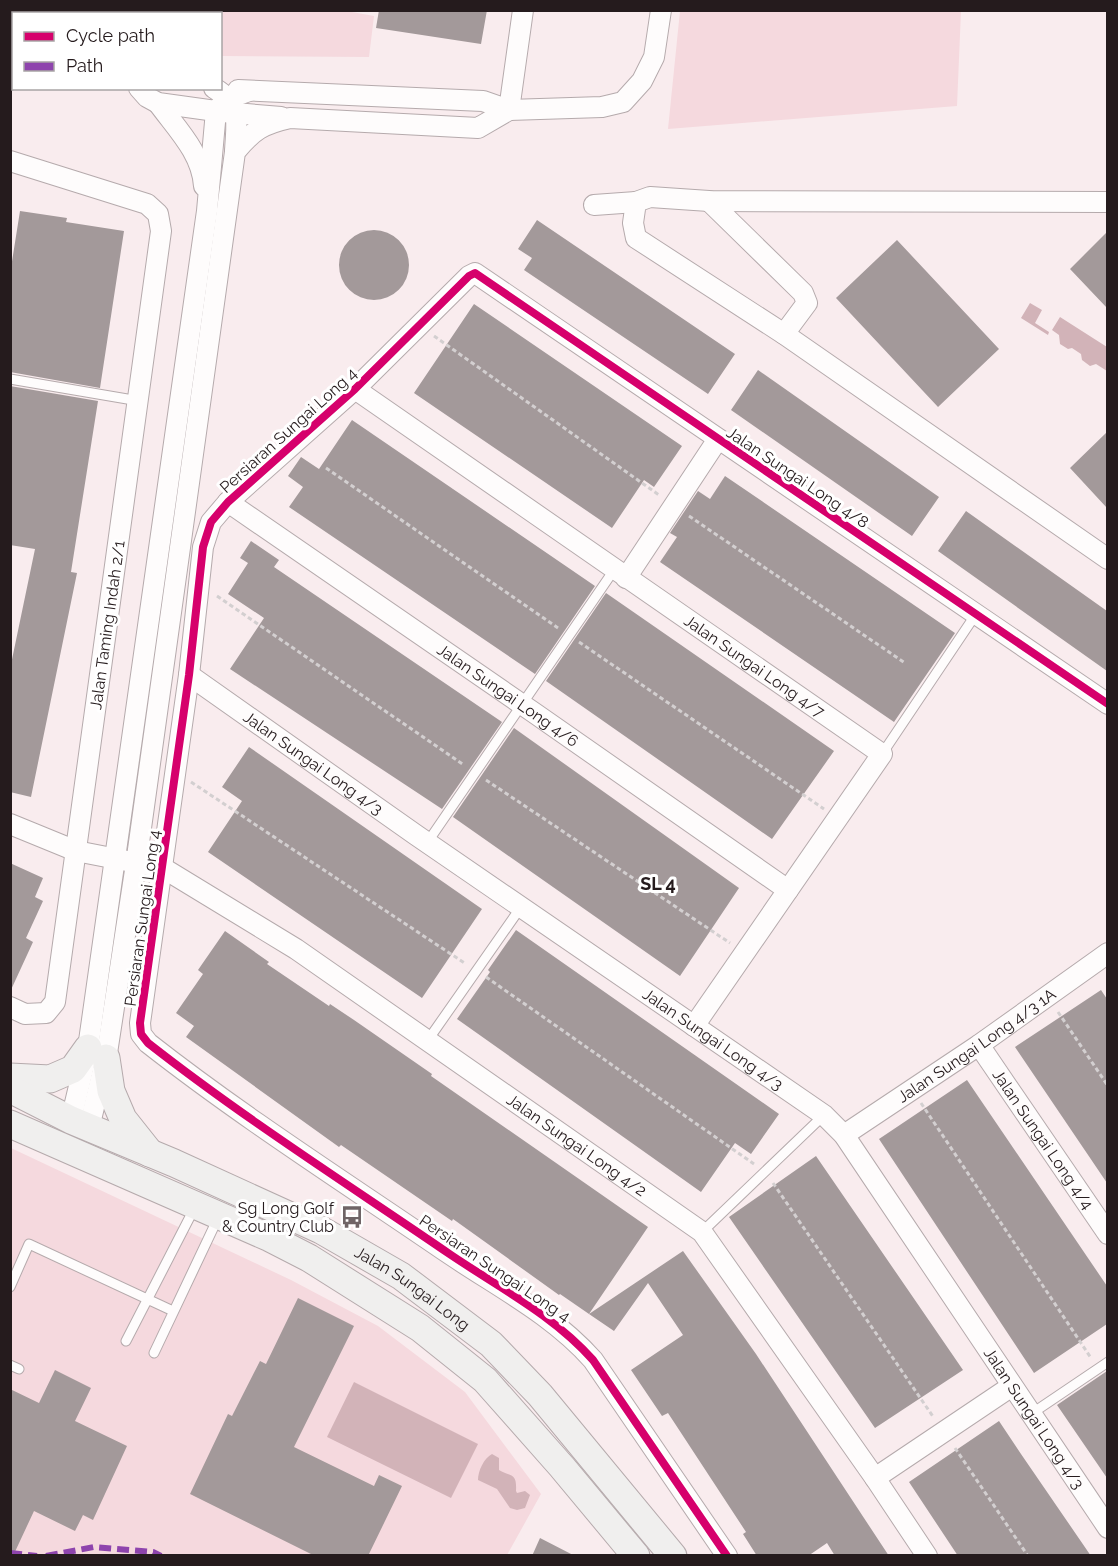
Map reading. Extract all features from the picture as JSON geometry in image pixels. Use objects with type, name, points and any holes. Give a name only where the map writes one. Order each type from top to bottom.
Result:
[{"type":"street","points":[[509,110],[523,10]]},
{"type":"street","points":[[158,103],[223,100],[249,91],[483,101],[509,110],[602,107],[623,102],[642,81],[654,57],[662,10]]},
{"type":"street","points":[[141,90],[147,97],[158,103],[194,152],[204,181],[207,211]]},
{"type":"street","points":[[223,100],[290,117],[478,128],[509,110]]},
{"type":"street","points":[[81,1136],[136,864],[235,152],[223,100]]},
{"type":"street","points":[[151,1154],[123,1119],[97,1053],[114,860],[223,100]]},
{"type":"street","points":[[235,152],[257,129],[268,123],[290,117]]},
{"type":"street","name":"Jalan Taming Indah 2/1","points":[[10,161],[147,204],[158,214],[161,231],[55,1002],[46,1013],[18,1011]]},
{"type":"street","points":[[594,205],[636,201],[650,197],[709,201],[1107,202]]},
{"type":"street","points":[[636,201],[633,223],[636,238],[784,334],[1107,559]]},
{"type":"street","points":[[709,201],[803,293],[807,303],[784,334]]},
{"type":"street","name":"Persiaran Sungai Long 4","points":[[475,273],[469,276],[355,389],[228,502],[211,522],[203,547],[189,675],[140,1023],[141,1034],[148,1043],[202,1085],[559,1326],[576,1340],[593,1360],[727,1556]]},
{"type":"street","name":"Jalan Sungai Long 4/8","points":[[475,273],[1107,704]]},
{"type":"street","name":"Jalan Sungai Long 4/7","points":[[355,389],[882,754]]},
{"type":"street","points":[[620,574],[718,439]]},
{"type":"street","name":"Jalan Sungai Long 4/6","points":[[228,502],[788,890]]},
{"type":"street","name":"Jalan Sungai Long 4/3","points":[[189,675],[427,843],[824,1115],[844,1135],[1107,1528]]},
{"type":"street","points":[[694,1026],[882,754]]},
{"type":"street","name":"Jalan Sungai Long 4/2","points":[[10,824],[76,851],[163,868],[296,949],[702,1232],[927,1556]]},
{"type":"street","name":"Jalan Sungai Long 4/3 1A","points":[[844,1135],[979,1045],[1107,953]]},
{"type":"street","name":"Jalan Sungai Long 4/4","points":[[979,1045],[1107,1234]]},
{"type":"street","points":[[10,1077],[50,1079],[73,1069],[97,1053]]},
{"type":"street","name":"Jalan Sungai Long","points":[[10,1089],[81,1136],[309,1258],[420,1328],[485,1380],[636,1556]]},
{"type":"street","name":"Jalan Sungai Long","points":[[10,1124],[40,1137],[81,1136],[151,1154],[321,1230],[401,1276],[491,1344],[540,1395],[673,1556]]},
{"type":"street","points":[[196,1174],[206,1185],[210,1206],[246,1197]]},
{"type":"street","points":[[875,1478],[1012,1386]]},
{"type":"lane","points":[[10,379],[139,401]]},
{"type":"lane","points":[[427,843],[522,704],[620,574]]},
{"type":"lane","points":[[882,754],[976,614]]},
{"type":"lane","points":[[428,1040],[521,907]]},
{"type":"lane","points":[[702,1232],[824,1115]]},
{"type":"lane","points":[[126,1341],[147,1299],[210,1206]]},
{"type":"lane","points":[[153,1353],[173,1311],[210,1206]]},
{"type":"lane","points":[[10,1287],[29,1244],[173,1311]]},
{"type":"lane","points":[[1031,1414],[1107,1362]]},
{"type":"path","points":[[192,783],[476,971],[765,1171],[1028,1556]]},
{"type":"path","points":[[1047,996],[1107,1086]]},
{"type":"path","points":[[912,1089],[1098,1368]]},
{"type":"shaded area","points":[[341,10],[374,16],[369,57],[222,56],[222,12],[196,12]]},
{"type":"shaded area","points":[[680,11],[961,11],[957,106],[668,129]]},
{"type":"shaded area","points":[[1030,303],[1042,310],[1035,323],[1049,332],[1048,335],[1021,318]]},
{"type":"shaded area","points":[[1060,317],[1107,347],[1107,371],[1096,364],[1090,366],[1082,360],[1081,354],[1060,344],[1059,335],[1052,330]]},
{"type":"shaded area","points":[[11,1148],[291,1280],[378,1326],[465,1392],[541,1494],[507,1555],[11,1556]]},
{"type":"shaded area","points":[[354,1382],[478,1444],[451,1498],[327,1437]]},
{"type":"shaded area","points":[[492,1454],[499,1458],[499,1470],[514,1478],[517,1493],[525,1491],[530,1495],[525,1508],[517,1510],[510,1508],[497,1489],[478,1480],[482,1465]]},
{"type":"building","points":[[379,10],[487,10],[481,44],[376,28]]},
{"type":"building","points":[[20,211],[67,218],[66,222],[124,231],[100,388],[10,372],[10,274]]},
{"type":"building","points":[[537,220],[735,354],[708,394],[524,270],[532,258],[518,249]]},
{"type":"building","points":[[374,230],[387,233],[399,240],[406,252],[409,265],[406,278],[399,290],[387,297],[374,300],[361,297],[349,290],[342,278],[339,265],[342,252],[349,240],[361,233]]},
{"type":"building","points":[[1107,232],[1107,308],[1070,269]]},
{"type":"building","points":[[897,240],[999,349],[938,407],[836,298]]},
{"type":"building","points":[[474,304],[682,446],[654,487],[644,480],[612,528],[414,393]]},
{"type":"building","points":[[758,370],[939,497],[912,536],[731,410]]},
{"type":"building","points":[[10,386],[98,401],[71,572],[77,573],[31,797],[10,792],[10,669],[35,549],[10,545]]},
{"type":"building","points":[[352,420],[595,586],[535,674],[289,507],[303,487],[288,476],[301,457],[319,469]]},
{"type":"building","points":[[1107,432],[1107,508],[1070,468]]},
{"type":"building","points":[[725,476],[955,633],[894,722],[660,562],[677,537],[670,533],[698,491],[710,499]]},
{"type":"building","points":[[966,511],[1107,611],[1107,671],[938,551]]},
{"type":"building","points":[[251,541],[279,560],[274,567],[502,722],[442,809],[230,669],[264,618],[228,594],[248,563],[240,558]]},
{"type":"building","points":[[606,593],[834,751],[772,839],[546,681]]},
{"type":"building","points":[[514,728],[739,888],[680,976],[453,817]]},
{"type":"building","points":[[249,747],[482,909],[422,998],[208,852],[242,801],[222,787]]},
{"type":"building","points":[[10,863],[43,878],[35,897],[43,901],[26,938],[33,942],[10,992]]},
{"type":"building","points":[[516,930],[779,1114],[751,1154],[735,1143],[701,1192],[457,1019]]},
{"type":"building","points":[[225,931],[269,962],[267,964],[354,1020],[648,1227],[589,1314],[453,1219],[452,1221],[341,1145],[339,1147],[186,1037],[194,1026],[176,1013],[203,974],[198,970]]},
{"type":"building","points":[[1101,990],[1107,999],[1107,1183],[1015,1047]]},
{"type":"building","points":[[967,1080],[1107,1286],[1107,1324],[1034,1373],[879,1139]]},
{"type":"building","points":[[816,1156],[963,1370],[875,1428],[729,1217]]},
{"type":"building","points":[[683,1251],[756,1354],[889,1556],[835,1556],[827,1543],[808,1556],[757,1556],[743,1534],[746,1532],[668,1413],[662,1416],[631,1370],[683,1335],[648,1283],[614,1331],[589,1314]]},
{"type":"building","points":[[298,1298],[354,1326],[294,1447],[374,1486],[379,1475],[402,1486],[368,1556],[315,1556],[190,1494],[228,1414],[232,1416],[260,1361],[266,1364]]},
{"type":"building","points":[[55,1370],[91,1388],[75,1421],[127,1446],[93,1520],[83,1515],[75,1531],[34,1511],[13,1556],[10,1556],[10,1389],[39,1403]]},
{"type":"building","points":[[1107,1371],[1107,1478],[1057,1405]]},
{"type":"building","points":[[999,1421],[1091,1556],[958,1556],[909,1482]]},
{"type":"building","points":[[540,1538],[575,1556],[532,1556]]},
{"type":"marked path","points":[[46,1556],[94,1547],[153,1552],[161,1556]]},
{"type":"marked path","points":[[10,1553],[37,1556]]},
{"type":"cycle path","points":[[727,1556],[593,1360],[561,1329],[222,1098],[148,1043],[141,1034],[140,1023],[189,675],[203,547],[211,522],[228,502],[355,389],[469,276],[475,273],[1108,704]]},
{"type":"place","name":"Sg Long Golf & Country Club","points":[[352,1217]]},
{"type":"district","name":"SL 4","points":[[658,884]]}]
